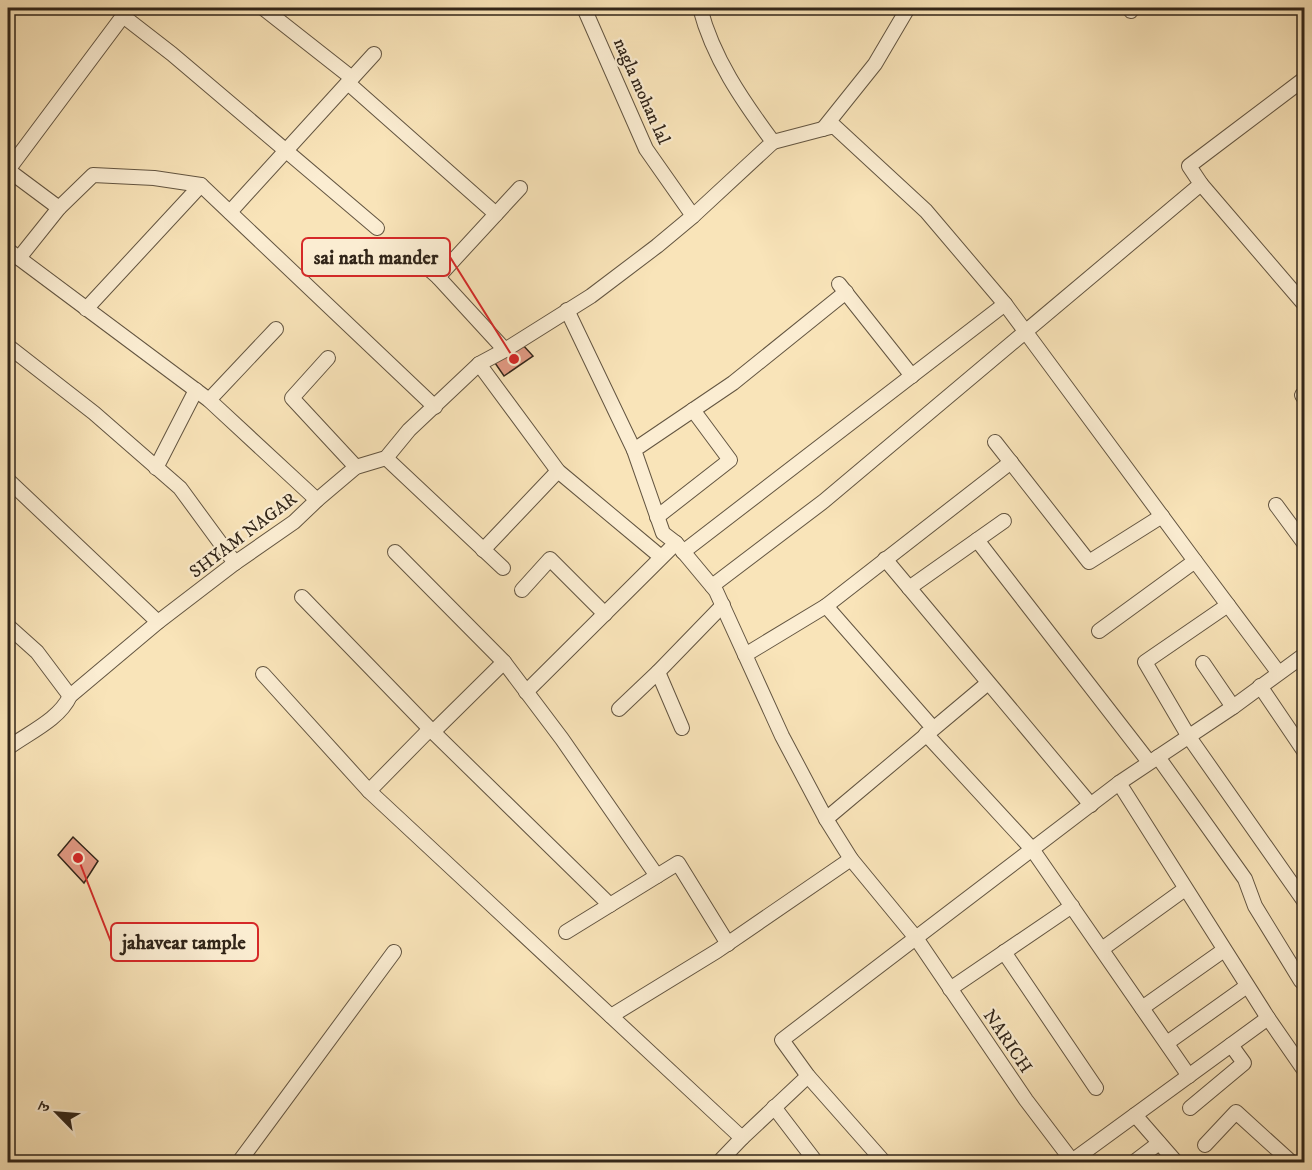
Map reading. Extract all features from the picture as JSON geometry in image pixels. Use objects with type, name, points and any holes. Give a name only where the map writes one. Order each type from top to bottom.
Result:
[{"type":"street","points":[[263,8],[350,81],[496,214]]},
{"type":"street","name":"nagla mohan lal","points":[[584,8],[646,149],[693,216]]},
{"type":"street","points":[[700,8],[720,63],[743,103],[772,142]]},
{"type":"street","points":[[823,129],[875,64],[908,8]]},
{"type":"street","points":[[59,208],[8,170],[126,12],[285,152],[377,228]]},
{"type":"street","points":[[230,212],[374,54]]},
{"type":"street","points":[[1305,79],[1189,166],[1201,184],[1305,304]]},
{"type":"street","points":[[503,568],[386,458],[409,430],[479,364],[591,296],[693,216],[772,142],[834,126],[926,211],[1005,304],[1278,672]]},
{"type":"street","points":[[317,500],[209,400],[13,254],[93,175],[154,178],[201,185],[435,407]]},
{"type":"street","points":[[712,586],[824,501],[1201,184]]},
{"type":"street","points":[[86,309],[201,185]]},
{"type":"street","points":[[438,277],[520,188]]},
{"type":"street","points":[[407,250],[438,277],[505,350]]},
{"type":"street","points":[[634,450],[733,383],[843,288],[912,376]]},
{"type":"street","points":[[526,692],[661,557],[679,548],[912,376],[1005,304]]},
{"type":"street","name":"NARICH","points":[[567,310],[634,450],[663,533],[712,586],[723,605],[782,736],[826,819],[851,859],[916,938],[1026,1100],[1072,1162]]},
{"type":"street","points":[[209,400],[276,329]]},
{"type":"street","points":[[8,346],[94,413],[180,488],[235,563]]},
{"type":"street","points":[[328,358],[292,398],[356,467]]},
{"type":"street","points":[[479,364],[558,471],[661,557]]},
{"type":"street","points":[[156,468],[196,390]]},
{"type":"street","points":[[657,517],[730,460],[693,410]]},
{"type":"street","points":[[995,442],[1089,562],[1162,516]]},
{"type":"street","name":"SHYAM NAGAR","points":[[8,748],[58,713],[66,705],[70,696],[158,622],[235,563],[294,522],[356,467],[386,458]]},
{"type":"street","points":[[745,655],[825,606],[1011,462]]},
{"type":"street","points":[[483,550],[558,471]]},
{"type":"street","points":[[8,480],[158,622]]},
{"type":"street","points":[[1276,505],[1305,543]]},
{"type":"street","points":[[909,588],[1004,521]]},
{"type":"street","points":[[977,540],[1153,759],[1245,879],[1255,906],[1301,981]]},
{"type":"street","points":[[395,552],[504,662],[562,740],[657,876]]},
{"type":"street","points":[[522,590],[550,559],[605,614]]},
{"type":"street","points":[[885,560],[1091,805]]},
{"type":"street","points":[[1099,632],[1196,561]]},
{"type":"street","points":[[302,597],[431,730],[610,904]]},
{"type":"street","points":[[619,709],[723,605]]},
{"type":"street","points":[[1228,605],[1145,662],[1189,737],[1305,901]]},
{"type":"street","points":[[825,606],[929,731],[1032,849],[1189,1076]]},
{"type":"street","points":[[8,626],[37,652],[70,696]]},
{"type":"street","points":[[884,1162],[807,1076],[782,1040],[1119,783],[1233,707],[1278,672],[1305,655]]},
{"type":"street","points":[[369,791],[504,662]]},
{"type":"street","points":[[1203,663],[1233,707]]},
{"type":"street","points":[[658,672],[682,728]]},
{"type":"street","points":[[263,674],[369,791],[742,1138]]},
{"type":"street","points":[[826,819],[988,683]]},
{"type":"street","points":[[1260,686],[1305,751]]},
{"type":"street","points":[[1119,783],[1247,986],[1305,1070]]},
{"type":"street","points":[[611,1016],[728,944],[851,859]]},
{"type":"street","points":[[566,932],[678,863],[728,944]]},
{"type":"street","points":[[1102,950],[1185,889]]},
{"type":"street","points":[[950,989],[1072,906]]},
{"type":"street","points":[[1142,1008],[1224,950]]},
{"type":"street","points":[[239,1162],[394,952]]},
{"type":"street","points":[[1004,952],[1096,1088]]},
{"type":"street","points":[[1167,1043],[1247,986]]},
{"type":"street","points":[[1072,1162],[1268,1018]]},
{"type":"street","points":[[1190,1108],[1244,1063],[1231,1045]]},
{"type":"street","points":[[726,1160],[742,1138],[807,1076]]},
{"type":"street","points":[[774,1107],[816,1162]]},
{"type":"street","points":[[1206,1145],[1236,1112],[1291,1162]]},
{"type":"street","points":[[1135,1115],[1176,1162]]},
{"type":"street","points":[[1134,1162],[1160,1143]]},
{"type":"building","points":[[522,344],[533,356],[504,376],[495,363]]},
{"type":"building","points":[[73,837],[98,861],[84,883],[58,855]]},
{"type":"place","name":"sai nath mander","points":[[514,359]]},
{"type":"place","name":"jahavear tample","points":[[78,858]]}]
